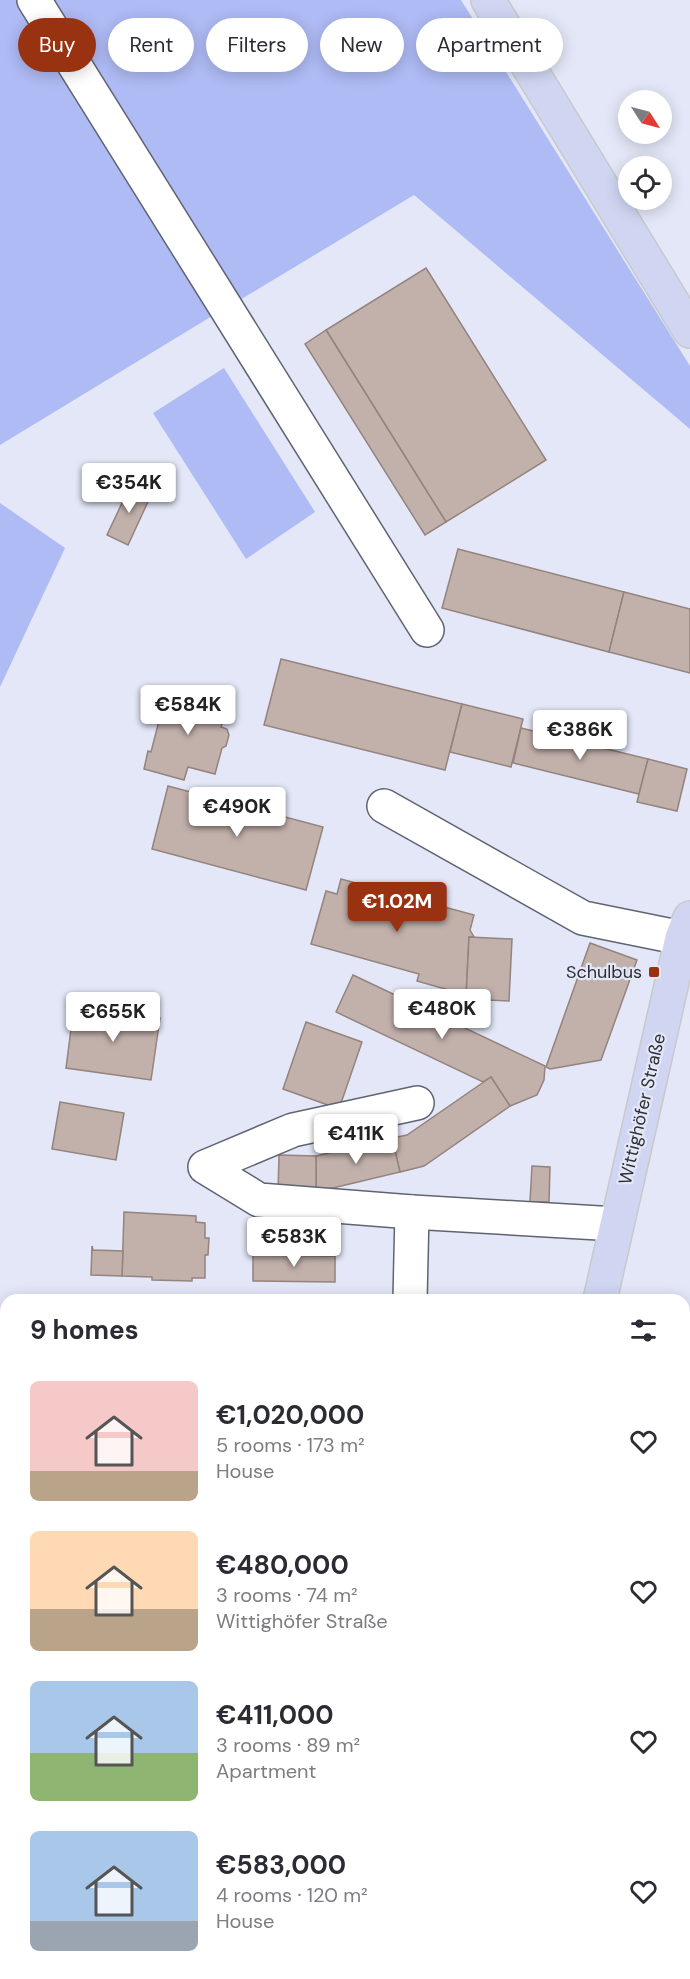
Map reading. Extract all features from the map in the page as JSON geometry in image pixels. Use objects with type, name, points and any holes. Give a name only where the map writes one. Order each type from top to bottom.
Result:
[{"type":"main road","points":[[488,0],[690,331]]},
{"type":"main road","name":"Wittighöfer Straße","points":[[601,1294],[686,928]]},
{"type":"lane","points":[[34,0],[428,630]]},
{"type":"lane","points":[[384,806],[582,918],[686,928]]},
{"type":"lane","points":[[417,1103],[293,1130],[205,1167],[259,1200],[616,1224]]},
{"type":"lane","points":[[410,1294],[412,1212]]},
{"type":"shaded area","points":[[0,0],[21,0],[32,18],[18,18],[18,72],[66,72],[217,313],[0,445]]},
{"type":"shaded area","points":[[54,0],[461,0],[472,18],[416,18],[416,72],[506,72],[690,366],[690,429],[414,195],[240,300],[96,68],[96,18],[65,18]]},
{"type":"shaded area","points":[[224,368],[315,512],[246,559],[153,413]]},
{"type":"shaded area","points":[[0,503],[65,548],[0,687]]},
{"type":"building","points":[[426,268],[546,460],[446,522],[326,330]]},
{"type":"building","points":[[326,330],[446,522],[425,535],[305,344]]},
{"type":"building","points":[[131,484],[152,493],[128,545],[107,535]]},
{"type":"building","points":[[458,549],[624,592],[609,652],[442,608]]},
{"type":"building","points":[[624,592],[690,609],[690,673],[609,652]]},
{"type":"building","points":[[281,659],[462,704],[445,770],[264,725]]},
{"type":"building","points":[[176,688],[185,694],[227,708],[221,727],[227,729],[229,735],[226,746],[222,748],[215,774],[188,767],[184,780],[144,769],[161,713],[167,702],[165,698],[167,691]]},
{"type":"building","points":[[462,704],[523,719],[511,767],[450,752]]},
{"type":"building","points":[[521,728],[648,759],[639,794],[513,763]]},
{"type":"building","points":[[648,759],[687,769],[677,811],[637,802]]},
{"type":"building","points":[[168,786],[323,827],[306,890],[152,849]]},
{"type":"building","points":[[341,879],[474,915],[470,930],[474,937],[469,937],[466,995],[417,981],[419,974],[311,944],[326,891],[337,894]]},
{"type":"building","points":[[469,937],[512,939],[509,1001],[466,999]]},
{"type":"building","points":[[590,943],[637,960],[601,1060],[550,1069],[546,1067]]},
{"type":"building","points":[[353,975],[545,1066],[544,1080],[537,1095],[510,1106],[491,1077],[483,1082],[336,1012]]},
{"type":"building","points":[[74,1006],[160,1018],[151,1080],[66,1068]]},
{"type":"building","points":[[306,1022],[362,1042],[339,1109],[283,1089]]},
{"type":"building","points":[[491,1077],[510,1106],[424,1166],[400,1172],[392,1138],[407,1135]]},
{"type":"building","points":[[60,1102],[124,1113],[116,1160],[52,1149]]},
{"type":"building","points":[[392,1138],[400,1172],[316,1192],[316,1156]]},
{"type":"building","points":[[279,1155],[316,1156],[316,1192],[278,1192]]},
{"type":"building","points":[[532,1166],[550,1167],[549,1202],[530,1202]]},
{"type":"building","points":[[124,1212],[196,1216],[196,1222],[205,1223],[205,1238],[209,1238],[208,1255],[205,1255],[205,1278],[192,1278],[192,1281],[152,1280],[152,1277],[122,1276]]},
{"type":"building","points":[[92,1246],[93,1250],[123,1251],[122,1276],[91,1275]]},
{"type":"building","points":[[253,1255],[335,1256],[335,1282],[253,1281]]},
{"type":"place","name":"Schulbus","points":[[654,972]]}]
